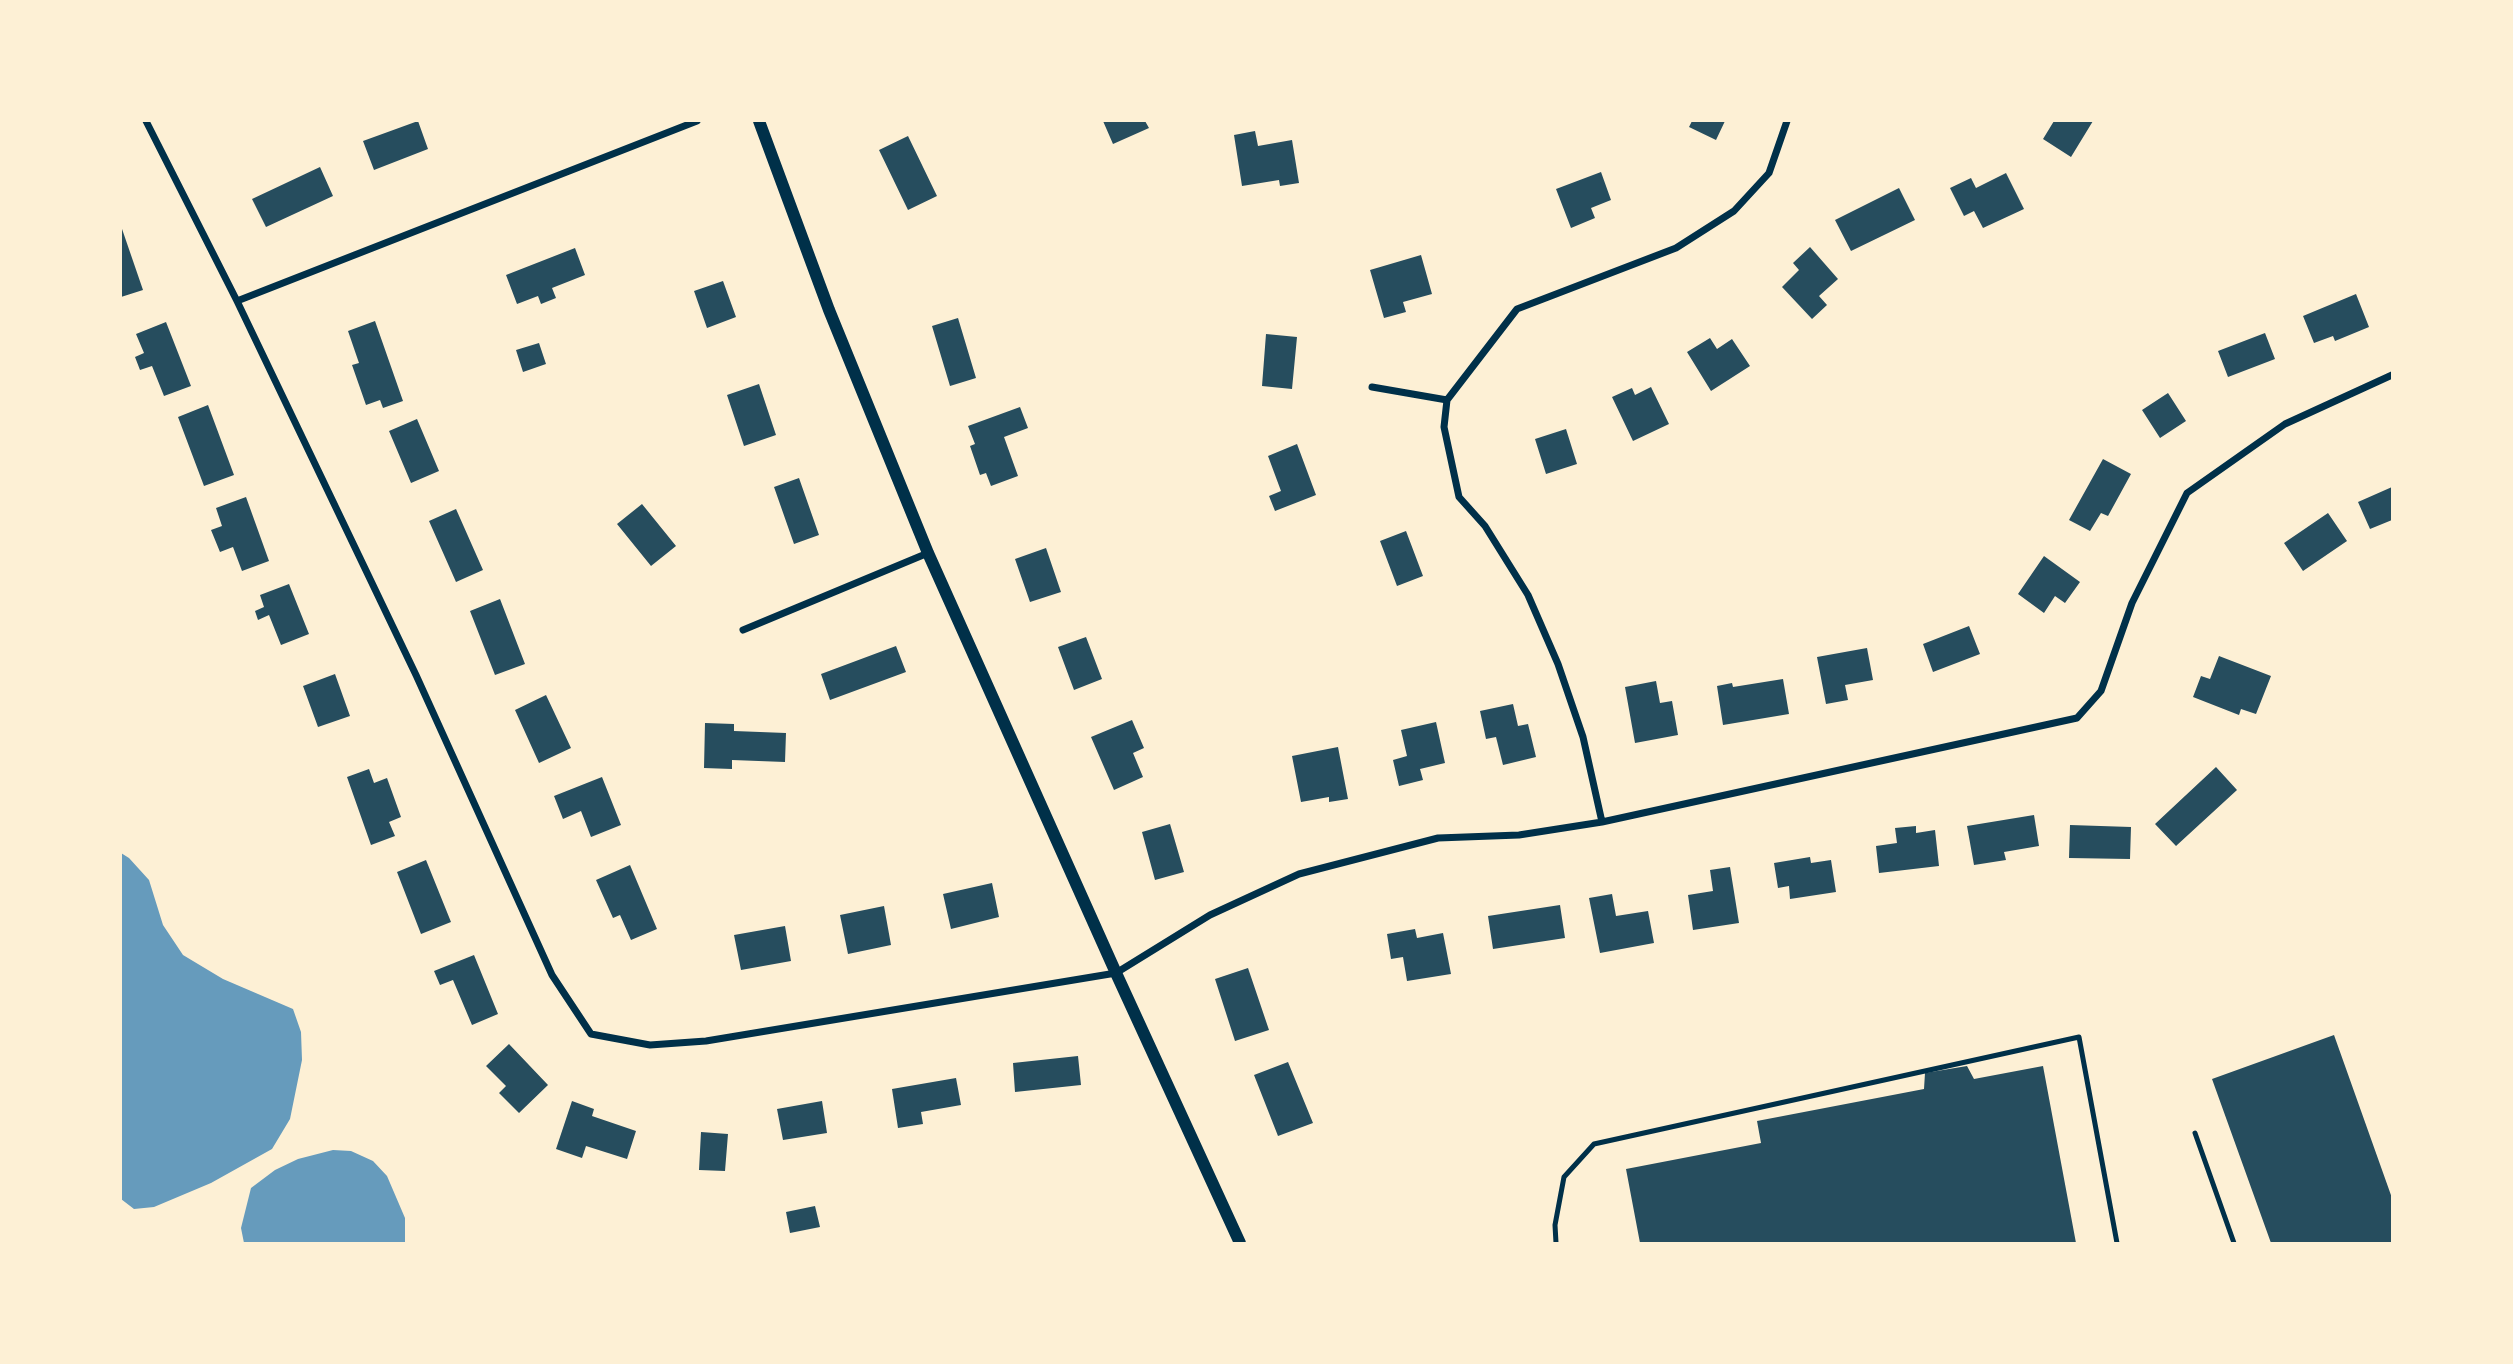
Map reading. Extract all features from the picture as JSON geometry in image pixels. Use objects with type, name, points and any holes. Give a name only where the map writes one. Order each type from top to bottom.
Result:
[{"type":"street","points":[[146,121],[237,301],[416,675],[552,975],[591,1034],[650,1045],[706,1041],[1116,973],[1210,915],[1299,874],[1438,838],[1519,835],[1602,822],[2077,718],[2101,691],[2132,603],[2187,493],[2285,424],[2392,374]]},
{"type":"street","points":[[237,301],[697,121]]},
{"type":"street","points":[[759,121],[829,310],[928,554],[1240,1243]]},
{"type":"street","points":[[1602,822],[1583,737],[1558,664],[1528,595],[1485,526],[1459,497],[1444,427],[1447,400],[1517,309],[1676,248],[1734,211],[1769,173],[1787,121]]},
{"type":"street","points":[[1372,387],[1447,400]]},
{"type":"street","points":[[743,630],[928,554]]},
{"type":"lane","points":[[1556,1243],[1555,1225],[1564,1177],[1594,1144],[2079,1037],[2117,1243]]},
{"type":"lane","points":[[2195,1133],[2234,1243]]},
{"type":"water","points":[[121,853],[149,880],[163,925],[183,955],[223,979],[293,1009],[301,1032],[302,1060],[290,1119],[272,1149],[211,1183],[154,1207],[134,1209],[121,1199]]},
{"type":"water","points":[[333,1150],[351,1151],[373,1161],[387,1176],[405,1218],[405,1243],[244,1243],[241,1228],[251,1188],[275,1170],[298,1159]]},
{"type":"building","points":[[418,121],[428,149],[374,170],[363,141]]},
{"type":"building","points":[[1103,121],[1145,121],[1149,128],[1113,144]]},
{"type":"building","points":[[1692,121],[1725,121],[1716,140],[1689,127]]},
{"type":"building","points":[[2054,121],[2093,121],[2071,157],[2043,139]]},
{"type":"building","points":[[1255,131],[1258,146],[1292,140],[1299,183],[1280,186],[1279,180],[1242,186],[1234,135]]},
{"type":"building","points":[[908,136],[937,196],[908,210],[879,150]]},
{"type":"building","points":[[320,167],[333,196],[266,227],[252,199]]},
{"type":"building","points":[[1601,172],[1611,200],[1591,208],[1595,218],[1571,228],[1556,189]]},
{"type":"building","points":[[2006,173],[2024,209],[1983,228],[1974,211],[1964,216],[1950,188],[1971,178],[1976,188]]},
{"type":"building","points":[[1899,188],[1915,220],[1851,251],[1835,220]]},
{"type":"building","points":[[121,226],[143,290],[121,297]]},
{"type":"building","points":[[1810,247],[1838,279],[1819,296],[1827,305],[1812,319],[1782,287],[1799,270],[1793,263]]},
{"type":"building","points":[[575,248],[585,275],[552,288],[556,298],[541,304],[538,296],[517,304],[506,275]]},
{"type":"building","points":[[1421,255],[1432,294],[1403,302],[1406,312],[1384,318],[1370,270]]},
{"type":"building","points":[[723,281],[736,317],[707,328],[694,291]]},
{"type":"building","points":[[2356,294],[2369,327],[2335,341],[2333,336],[2314,343],[2303,316]]},
{"type":"building","points":[[958,318],[976,378],[950,386],[932,326]]},
{"type":"building","points":[[375,321],[403,401],[383,408],[380,400],[366,405],[352,365],[359,363],[348,331]]},
{"type":"building","points":[[166,322],[191,386],[164,396],[152,366],[140,370],[135,357],[144,353],[136,334]]},
{"type":"building","points":[[2265,333],[2275,359],[2228,377],[2218,351]]},
{"type":"building","points":[[1266,334],[1297,337],[1292,389],[1262,386]]},
{"type":"building","points":[[1710,338],[1717,349],[1732,339],[1750,366],[1711,391],[1687,352]]},
{"type":"building","points":[[539,343],[546,364],[523,372],[516,350]]},
{"type":"building","points":[[759,384],[776,435],[744,446],[727,395]]},
{"type":"building","points":[[1651,387],[1669,424],[1633,441],[1612,397],[1632,388],[1635,395]]},
{"type":"building","points":[[2168,393],[2186,421],[2160,438],[2142,410]]},
{"type":"building","points":[[208,405],[234,475],[204,486],[178,417]]},
{"type":"building","points":[[1020,407],[1028,428],[1004,437],[1018,476],[991,486],[986,473],[980,475],[970,446],[975,444],[968,426]]},
{"type":"building","points":[[417,419],[439,471],[411,483],[389,431]]},
{"type":"building","points":[[1566,429],[1577,464],[1546,474],[1535,439]]},
{"type":"building","points":[[1297,444],[1316,495],[1275,511],[1269,496],[1281,491],[1268,456]]},
{"type":"building","points":[[2103,459],[2131,474],[2108,516],[2101,513],[2090,531],[2069,520]]},
{"type":"building","points":[[799,478],[819,535],[794,544],[774,487]]},
{"type":"building","points":[[2392,487],[2392,520],[2370,529],[2358,502]]},
{"type":"building","points":[[246,497],[269,561],[242,571],[233,547],[220,552],[211,530],[222,526],[216,508]]},
{"type":"building","points":[[642,504],[676,546],[651,566],[617,524]]},
{"type":"building","points":[[456,509],[483,570],[456,582],[429,521]]},
{"type":"building","points":[[2328,513],[2347,541],[2303,571],[2284,543]]},
{"type":"building","points":[[1406,531],[1423,576],[1397,586],[1380,541]]},
{"type":"building","points":[[1046,548],[1061,592],[1030,602],[1015,559]]},
{"type":"building","points":[[2044,556],[2080,582],[2065,603],[2055,596],[2044,613],[2018,594]]},
{"type":"building","points":[[289,584],[309,634],[281,645],[269,615],[258,620],[255,611],[264,607],[260,595]]},
{"type":"building","points":[[500,599],[525,664],[495,675],[470,611]]},
{"type":"building","points":[[1969,626],[1980,654],[1933,672],[1923,644]]},
{"type":"building","points":[[1086,637],[1102,679],[1074,690],[1058,647]]},
{"type":"building","points":[[896,646],[906,672],[830,700],[821,674]]},
{"type":"building","points":[[1867,648],[1873,680],[1845,685],[1848,700],[1826,704],[1817,657]]},
{"type":"building","points":[[2219,656],[2271,676],[2256,714],[2241,709],[2239,715],[2193,697],[2201,676],[2210,679]]},
{"type":"building","points":[[335,674],[350,716],[318,727],[303,686]]},
{"type":"building","points":[[1783,679],[1789,714],[1723,725],[1717,686],[1732,683],[1733,687]]},
{"type":"building","points":[[1656,681],[1660,703],[1672,701],[1678,735],[1635,743],[1625,687]]},
{"type":"building","points":[[546,695],[571,748],[539,763],[515,710]]},
{"type":"building","points":[[1513,704],[1518,726],[1528,724],[1536,757],[1503,765],[1496,737],[1486,739],[1480,711]]},
{"type":"building","points":[[1132,720],[1144,748],[1133,753],[1143,777],[1114,790],[1091,737]]},
{"type":"building","points":[[1436,722],[1445,763],[1420,769],[1423,780],[1399,786],[1393,760],[1407,756],[1401,730]]},
{"type":"building","points":[[705,723],[734,724],[734,731],[786,733],[785,762],[732,760],[732,769],[704,768]]},
{"type":"building","points":[[1338,747],[1348,799],[1329,802],[1329,797],[1301,802],[1292,756]]},
{"type":"building","points":[[2216,767],[2237,790],[2176,846],[2155,824]]},
{"type":"building","points":[[369,769],[374,783],[387,778],[401,817],[389,822],[395,836],[371,845],[347,777]]},
{"type":"building","points":[[602,777],[621,825],[591,837],[581,811],[563,819],[554,796]]},
{"type":"building","points":[[2034,815],[2039,846],[2004,852],[2006,860],[1974,865],[1967,826]]},
{"type":"building","points":[[1170,824],[1184,872],[1155,880],[1142,832]]},
{"type":"building","points":[[2070,825],[2131,827],[2130,859],[2069,858]]},
{"type":"building","points":[[1916,826],[1916,833],[1935,830],[1939,866],[1879,873],[1876,846],[1897,843],[1895,828]]},
{"type":"building","points":[[1810,857],[1811,863],[1831,860],[1836,892],[1790,899],[1789,886],[1778,888],[1774,863]]},
{"type":"building","points":[[426,860],[451,922],[421,934],[397,872]]},
{"type":"building","points":[[630,865],[657,929],[631,940],[620,915],[613,918],[596,880]]},
{"type":"building","points":[[1730,867],[1739,923],[1693,930],[1688,895],[1713,891],[1710,870]]},
{"type":"building","points":[[992,883],[999,917],[951,929],[943,894]]},
{"type":"building","points":[[1612,894],[1616,916],[1648,911],[1654,943],[1600,953],[1589,898]]},
{"type":"building","points":[[1560,905],[1565,938],[1493,949],[1488,916]]},
{"type":"building","points":[[884,906],[891,945],[848,954],[840,915]]},
{"type":"building","points":[[785,926],[791,961],[741,970],[734,935]]},
{"type":"building","points":[[1415,929],[1417,938],[1443,933],[1451,974],[1407,981],[1403,957],[1391,959],[1387,934]]},
{"type":"building","points":[[474,955],[498,1014],[472,1025],[453,980],[440,985],[434,971]]},
{"type":"building","points":[[1248,968],[1269,1030],[1235,1041],[1215,979]]},
{"type":"building","points":[[2334,1035],[2392,1198],[2392,1243],[2271,1243],[2212,1079]]},
{"type":"building","points":[[509,1044],[548,1085],[519,1113],[499,1093],[506,1086],[486,1066]]},
{"type":"building","points":[[1078,1056],[1081,1085],[1015,1092],[1013,1063]]},
{"type":"building","points":[[1288,1062],[1313,1123],[1278,1136],[1254,1075]]},
{"type":"building","points":[[1967,1066],[1974,1079],[2043,1066],[2076,1243],[1640,1243],[1626,1169],[1761,1143],[1757,1121],[1924,1089],[1925,1073]]},
{"type":"building","points":[[956,1078],[961,1105],[921,1112],[923,1124],[898,1128],[892,1089]]},
{"type":"building","points":[[572,1101],[594,1109],[592,1116],[636,1131],[627,1159],[586,1146],[582,1158],[556,1149]]},
{"type":"building","points":[[822,1101],[827,1133],[783,1140],[777,1109]]},
{"type":"building","points":[[701,1132],[728,1134],[725,1171],[699,1170]]},
{"type":"building","points":[[815,1206],[820,1227],[790,1233],[786,1212]]}]
